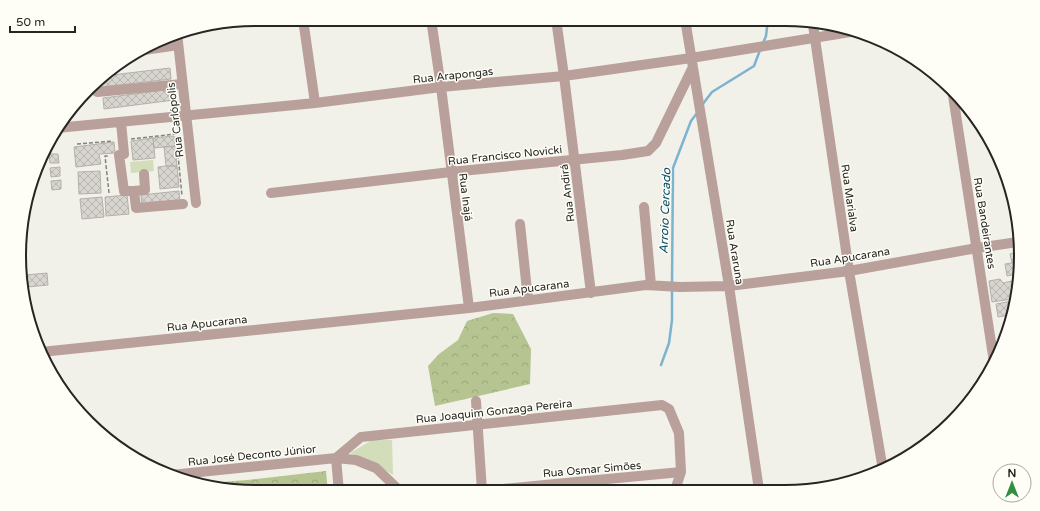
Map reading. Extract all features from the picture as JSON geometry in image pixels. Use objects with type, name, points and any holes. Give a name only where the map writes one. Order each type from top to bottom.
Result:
[{"type":"street","points":[[304,26],[315,103]]},
{"type":"street","name":"Rua Inajá","points":[[432,26],[469,308]]},
{"type":"street","name":"Rua Andirá","points":[[557,26],[591,293]]},
{"type":"street","name":"Rua Araruna","points":[[686,26],[758,485]]},
{"type":"street","name":"Rua Marialva","points":[[813,28],[849,271],[882,463]]},
{"type":"street","name":"Rua Arapongas","points":[[66,127],[315,103],[441,87],[564,76],[691,58],[841,33]]},
{"type":"street","name":"Rua Carlópolis","points":[[178,40],[196,203]]},
{"type":"street","points":[[158,48],[178,45]]},
{"type":"street","name":"Rua Francisco Novicki","points":[[271,193],[648,151],[656,143],[692,69]]},
{"type":"street","points":[[97,92],[182,84]]},
{"type":"street","name":"Rua Bandeirantes","points":[[954,100],[993,352]]},
{"type":"street","points":[[121,122],[124,154],[119,155],[124,191],[146,190],[144,174]]},
{"type":"street","points":[[134,191],[136,208],[183,204]]},
{"type":"street","points":[[644,207],[652,285]]},
{"type":"street","points":[[520,224],[528,300]]},
{"type":"street","name":"Rua Apucarana","points":[[47,351],[469,308],[652,285],[680,287],[728,286],[849,271],[1014,243]]},
{"type":"street","points":[[476,401],[482,485]]},
{"type":"street","name":"Rua Joaquim Gonzaga Pereira","points":[[336,458],[361,437],[662,405],[669,409],[679,433],[681,472]]},
{"type":"street","points":[[336,458],[338,485]]},
{"type":"street","name":"Rua José Deconto Júnior","points":[[184,474],[336,458],[356,460],[376,468],[393,485]]},
{"type":"street","points":[[677,485],[681,472]]},
{"type":"street","name":"Rua Osmar Simões","points":[[545,485],[681,472]]},
{"type":"path","points":[[77,144],[176,134],[183,204]]},
{"type":"path","points":[[109,193],[105,156],[119,155]]},
{"type":"green space","points":[[153,160],[154,171],[131,173],[130,162]]},
{"type":"green space","points":[[493,313],[513,314],[531,349],[530,384],[435,406],[428,366],[439,354],[458,340],[467,321]]},
{"type":"green space","points":[[372,440],[392,440],[393,475],[374,463],[350,453]]},
{"type":"green space","points":[[326,471],[327,485],[240,485],[220,482]]},
{"type":"building","points":[[170,68],[171,79],[101,87],[114,75]]},
{"type":"building","points":[[173,89],[174,100],[104,109],[103,98]]},
{"type":"building","points":[[174,136],[175,146],[154,148],[153,138]]},
{"type":"building","points":[[153,138],[155,158],[133,160],[131,141]]},
{"type":"building","points":[[114,142],[115,153],[99,154],[101,164],[76,167],[74,147]]},
{"type":"building","points":[[175,146],[177,166],[166,166],[164,147]]},
{"type":"building","points":[[50,154],[58,154],[59,163],[50,163]]},
{"type":"building","points":[[177,166],[179,187],[160,189],[158,167]]},
{"type":"building","points":[[60,167],[60,176],[51,177],[50,168]]},
{"type":"building","points":[[100,171],[101,193],[79,194],[78,172]]},
{"type":"building","points":[[61,180],[61,189],[52,190],[51,181]]},
{"type":"building","points":[[179,191],[180,202],[142,206],[141,195]]},
{"type":"building","points":[[127,195],[129,214],[106,216],[105,197]]},
{"type":"building","points":[[102,197],[104,217],[82,219],[80,199]]},
{"type":"building","points":[[1014,253],[1014,262],[1012,263],[1010,254]]},
{"type":"building","points":[[1014,262],[1013,275],[1007,276],[1005,264]]},
{"type":"building","points":[[47,273],[48,285],[28,287],[27,275]]},
{"type":"building","points":[[1000,279],[1003,283],[1013,281],[1010,299],[992,302],[989,281]]},
{"type":"building","points":[[1010,301],[1006,316],[998,317],[996,304]]},
{"type":"waterway","name":"Arroio Cercado","points":[[763,43],[766,36],[767,26]]},
{"type":"waterway","name":"Arroio Cercado","points":[[702,105],[712,92],[754,66],[760,50]]},
{"type":"waterway","name":"Arroio Cercado","points":[[672,284],[673,168],[691,121],[697,113]]},
{"type":"waterway","name":"Arroio Cercado","points":[[661,365],[669,343],[672,320],[672,289]]}]
